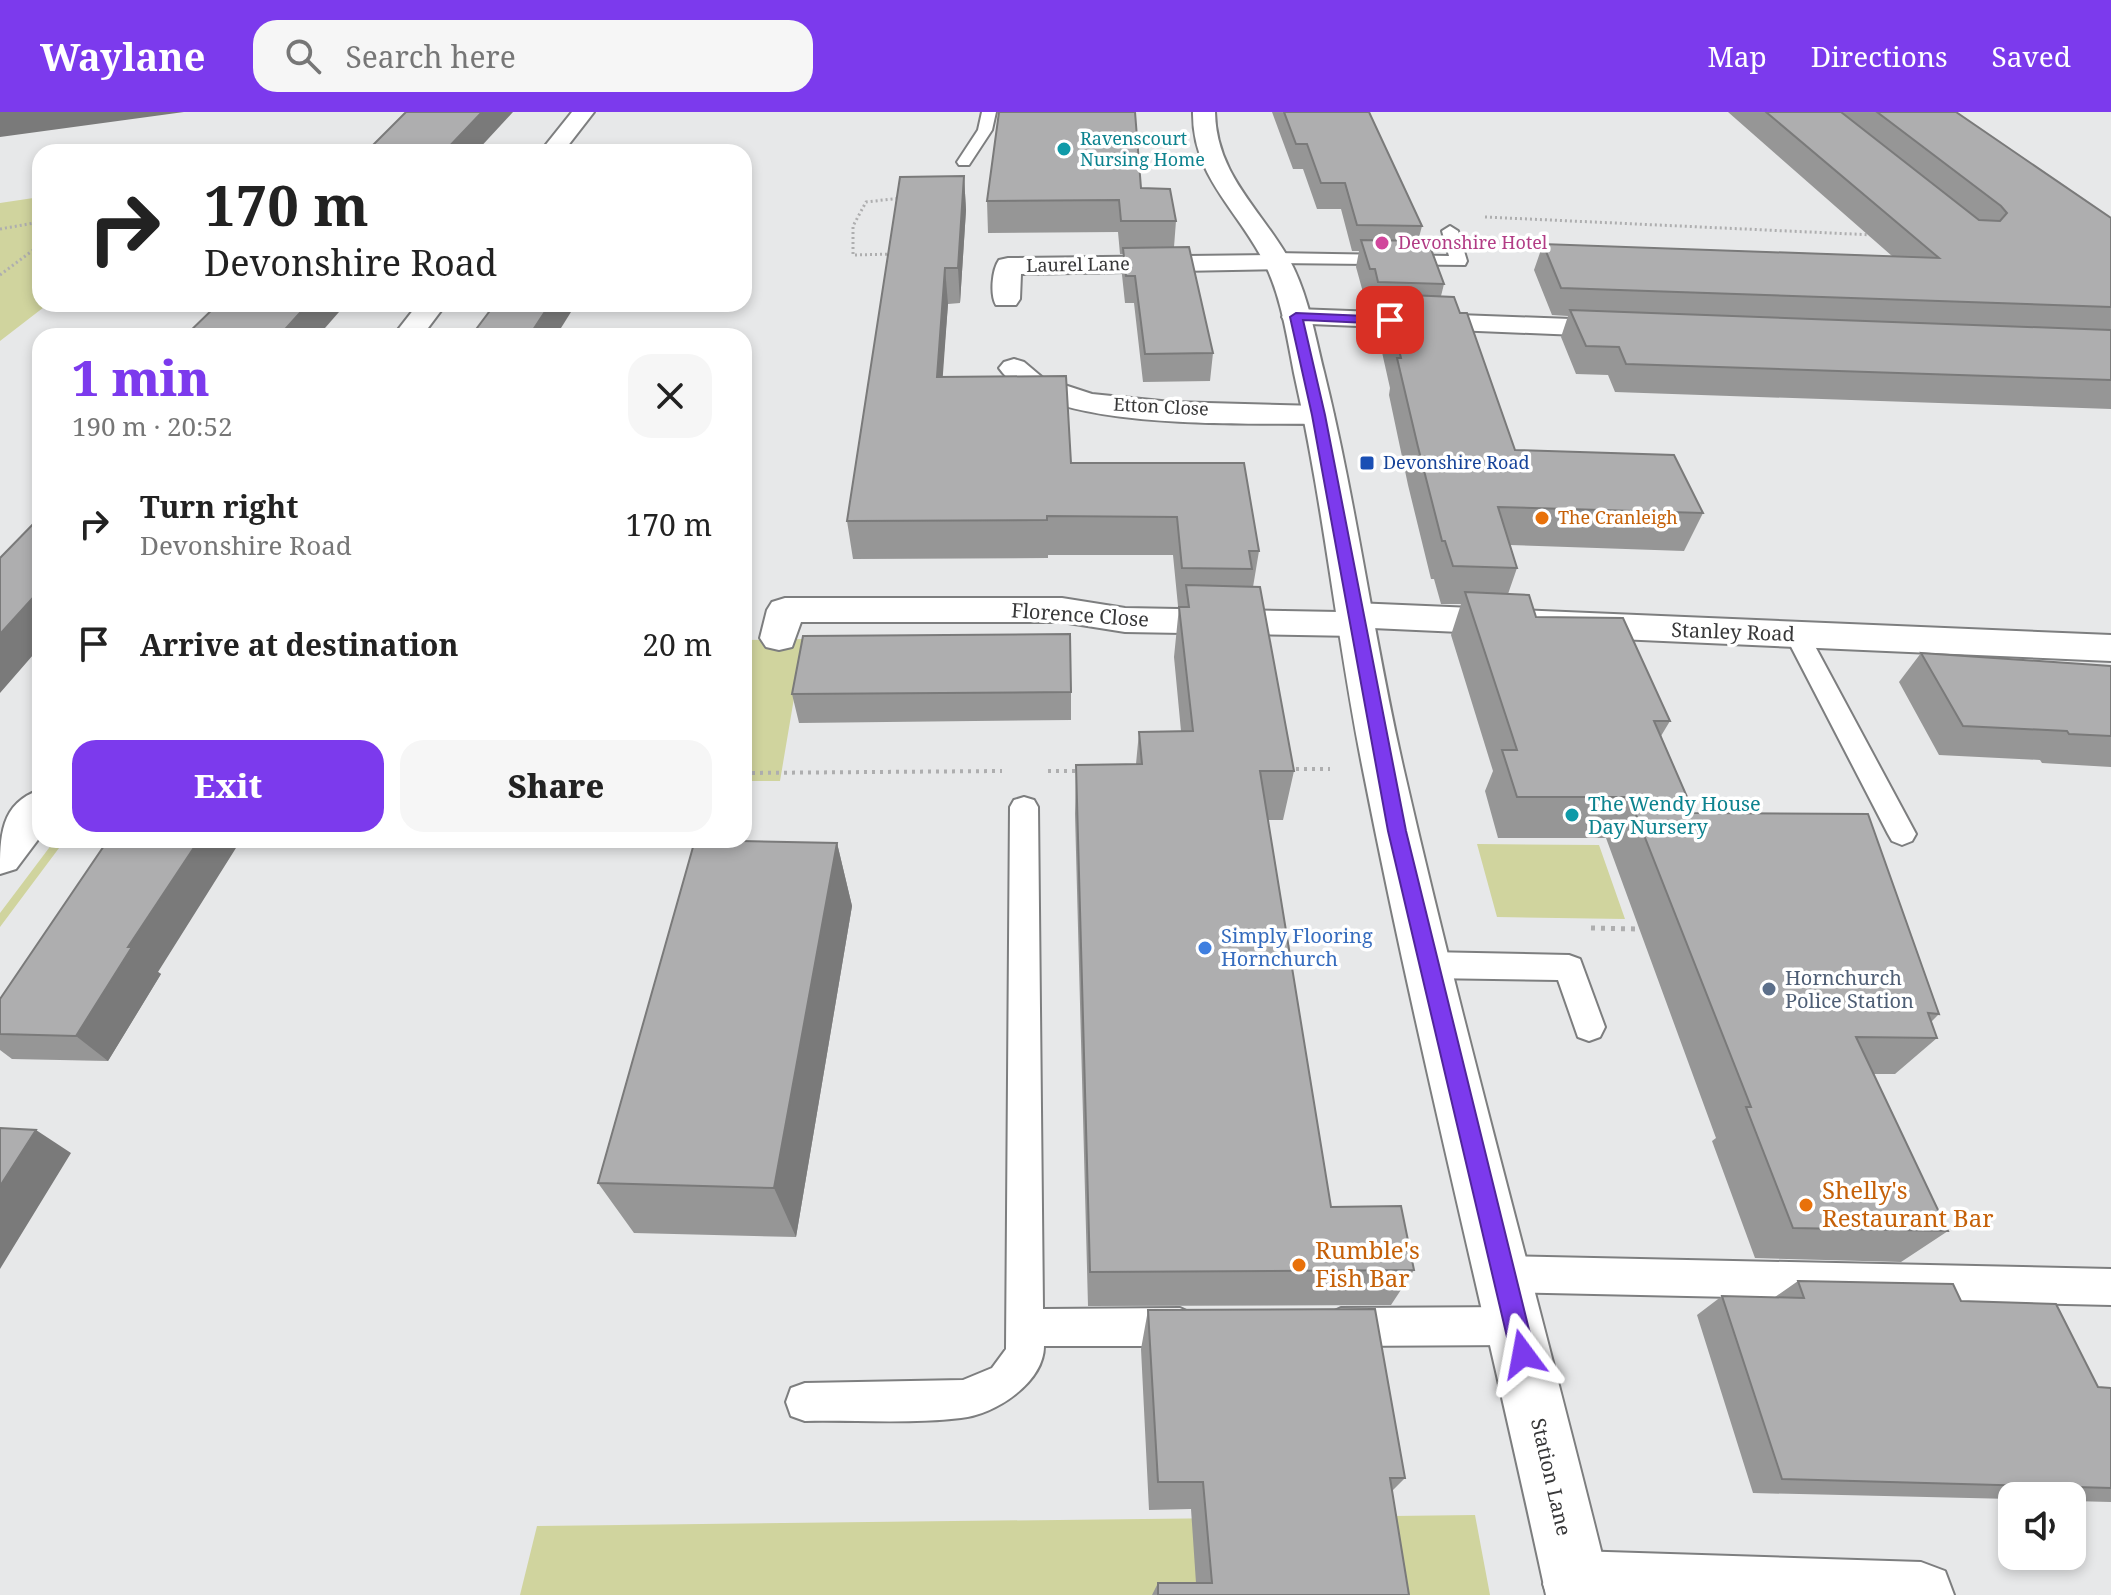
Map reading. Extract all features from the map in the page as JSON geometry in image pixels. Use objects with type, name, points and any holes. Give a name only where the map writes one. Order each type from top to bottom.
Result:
[{"type":"street","points":[[557,144],[583,112]]},
{"type":"street","name":"Station Lane","points":[[1204,112],[1204,138],[1218,173],[1276,261],[1296,317],[1319,415],[1383,769],[1577,1589]]},
{"type":"street","name":"Laurel Lane","points":[[1006,299],[1008,266],[1276,261]]},
{"type":"street","points":[[413,328],[426,312]]},
{"type":"street","points":[[1296,317],[1648,330]]},
{"type":"street","name":"Etton Close","points":[[1014,368],[1030,383],[1088,402],[1131,408],[1319,415]]},
{"type":"street","name":"Florence Close","points":[[779,638],[785,610],[1062,610],[1125,620],[1355,619]]},
{"type":"street","name":"Stanley Road","points":[[1355,619],[2111,648]]},
{"type":"street","points":[[0,857],[32,816]]},
{"type":"street","points":[[1577,1589],[1921,1595]]},
{"type":"lane","points":[[964,162],[985,130],[989,112]]},
{"type":"lane","points":[[1276,261],[1459,261],[1450,231]]},
{"type":"lane","points":[[1797,635],[1902,834]]},
{"type":"lane","points":[[805,1402],[964,1399],[1005,1381],[1025,1356],[1024,807]]},
{"type":"lane","points":[[1427,965],[1569,968],[1589,1027]]},
{"type":"lane","points":[[1504,1274],[2111,1287]]},
{"type":"lane","points":[[1311,1327],[1517,1326]]},
{"type":"lane","points":[[1025,1328],[1215,1327]]},
{"type":"path","points":[[1480,217],[1879,235]]},
{"type":"path","points":[[0,229],[32,223]]},
{"type":"path","points":[[0,275],[32,251]]},
{"type":"path","points":[[1287,769],[1383,769]]},
{"type":"path","points":[[752,773],[1016,771]]},
{"type":"path","points":[[1048,771],[1096,771]]},
{"type":"green space","points":[[32,198],[32,312],[38,312],[0,341],[0,203]]},
{"type":"green space","points":[[804,639],[780,781],[752,781],[752,640]]},
{"type":"green space","points":[[1477,844],[1599,845],[1625,919],[1497,917]]},
{"type":"green space","points":[[49,848],[59,848],[0,927],[0,913]]},
{"type":"green space","points":[[1475,1515],[1490,1595],[520,1595],[537,1526]]},
{"type":"building","points":[[406,112],[482,112],[452,144],[374,144]]},
{"type":"building","points":[[999,112],[1135,112],[1141,188],[1170,189],[1176,221],[1121,221],[1119,200],[987,201]]},
{"type":"building","points":[[1284,112],[1369,112],[1422,226],[1357,225],[1345,183],[1321,183],[1307,144],[1296,144]]},
{"type":"building","points":[[1766,112],[1841,112],[1979,220],[2000,221],[2007,213],[2001,206],[1877,112],[1956,112],[2111,218],[2111,307],[1561,288],[1543,244],[1939,258]]},
{"type":"building","points":[[964,176],[958,268],[945,268],[937,377],[1066,376],[1071,463],[1244,463],[1259,551],[1249,551],[1252,569],[1182,568],[1177,517],[1047,516],[1047,520],[847,521],[900,177]]},
{"type":"building","points":[[1361,240],[1428,241],[1444,284],[1378,282],[1375,269],[1370,269]]},
{"type":"building","points":[[1189,247],[1213,353],[1145,354],[1135,276],[1126,276],[1123,248]]},
{"type":"building","points":[[1385,294],[1454,297],[1460,313],[1467,313],[1515,450],[1674,455],[1703,513],[1498,507],[1517,568],[1453,566],[1445,541],[1442,541],[1418,447]]},
{"type":"building","points":[[1570,310],[2111,330],[2111,380],[1626,364],[1619,347],[1586,346]]},
{"type":"building","points":[[210,312],[301,312],[286,328],[193,328]]},
{"type":"building","points":[[489,312],[545,312],[534,328],[477,328]]},
{"type":"building","points":[[32,525],[32,599],[0,634],[0,558]]},
{"type":"building","points":[[1186,585],[1260,587],[1294,771],[1260,771],[1331,1207],[1401,1206],[1414,1270],[1090,1272],[1076,765],[1142,764],[1139,732],[1193,731],[1179,607],[1189,607]]},
{"type":"building","points":[[1465,592],[1529,595],[1536,617],[1623,618],[1670,721],[1654,721],[1694,813],[1868,814],[1939,1014],[1928,1013],[1937,1038],[1856,1037],[1948,1231],[1793,1228],[1746,1107],[1751,1107],[1629,797],[1517,797],[1502,750],[1517,750]]},
{"type":"building","points":[[1070,634],[1071,692],[792,694],[803,636]]},
{"type":"building","points":[[1921,653],[2111,666],[2111,736],[1963,726]]},
{"type":"building","points":[[752,841],[837,843],[774,1188],[598,1183],[693,848],[752,848]]},
{"type":"building","points":[[103,848],[194,848],[128,947],[132,947],[76,1036],[0,1034],[0,999]]},
{"type":"building","points":[[0,1128],[36,1130],[0,1186]]},
{"type":"building","points":[[1798,1281],[1953,1284],[1961,1301],[2056,1304],[2098,1387],[2111,1388],[2111,1488],[2086,1487],[2086,1482],[1998,1482],[1998,1485],[1782,1479],[1722,1296],[1804,1298]]},
{"type":"building","points":[[1375,1309],[1405,1478],[1390,1478],[1409,1595],[1158,1595],[1158,1583],[1212,1583],[1203,1482],[1158,1482],[1148,1310]]},
{"type":"place","name":"Ravenscourt Nursing Home","points":[[1064,149]]},
{"type":"place","name":"Devonshire Hotel","points":[[1382,243]]},
{"type":"place","name":"Devonshire Road","points":[[1367,463]]},
{"type":"place","name":"The Cranleigh","points":[[1542,518]]},
{"type":"place","name":"The Wendy House Day Nursery","points":[[1572,815]]},
{"type":"place","name":"Simply Flooring Hornchurch","points":[[1205,948]]},
{"type":"place","name":"Hornchurch Police Station","points":[[1769,989]]},
{"type":"place","name":"Shelly's Restaurant Bar","points":[[1806,1205]]},
{"type":"place","name":"Rumble's Fish Bar","points":[[1299,1265]]},
{"type":"route","points":[[1390,320],[1296,317],[1319,415],[1383,769],[1417,925],[1523,1354]]}]
